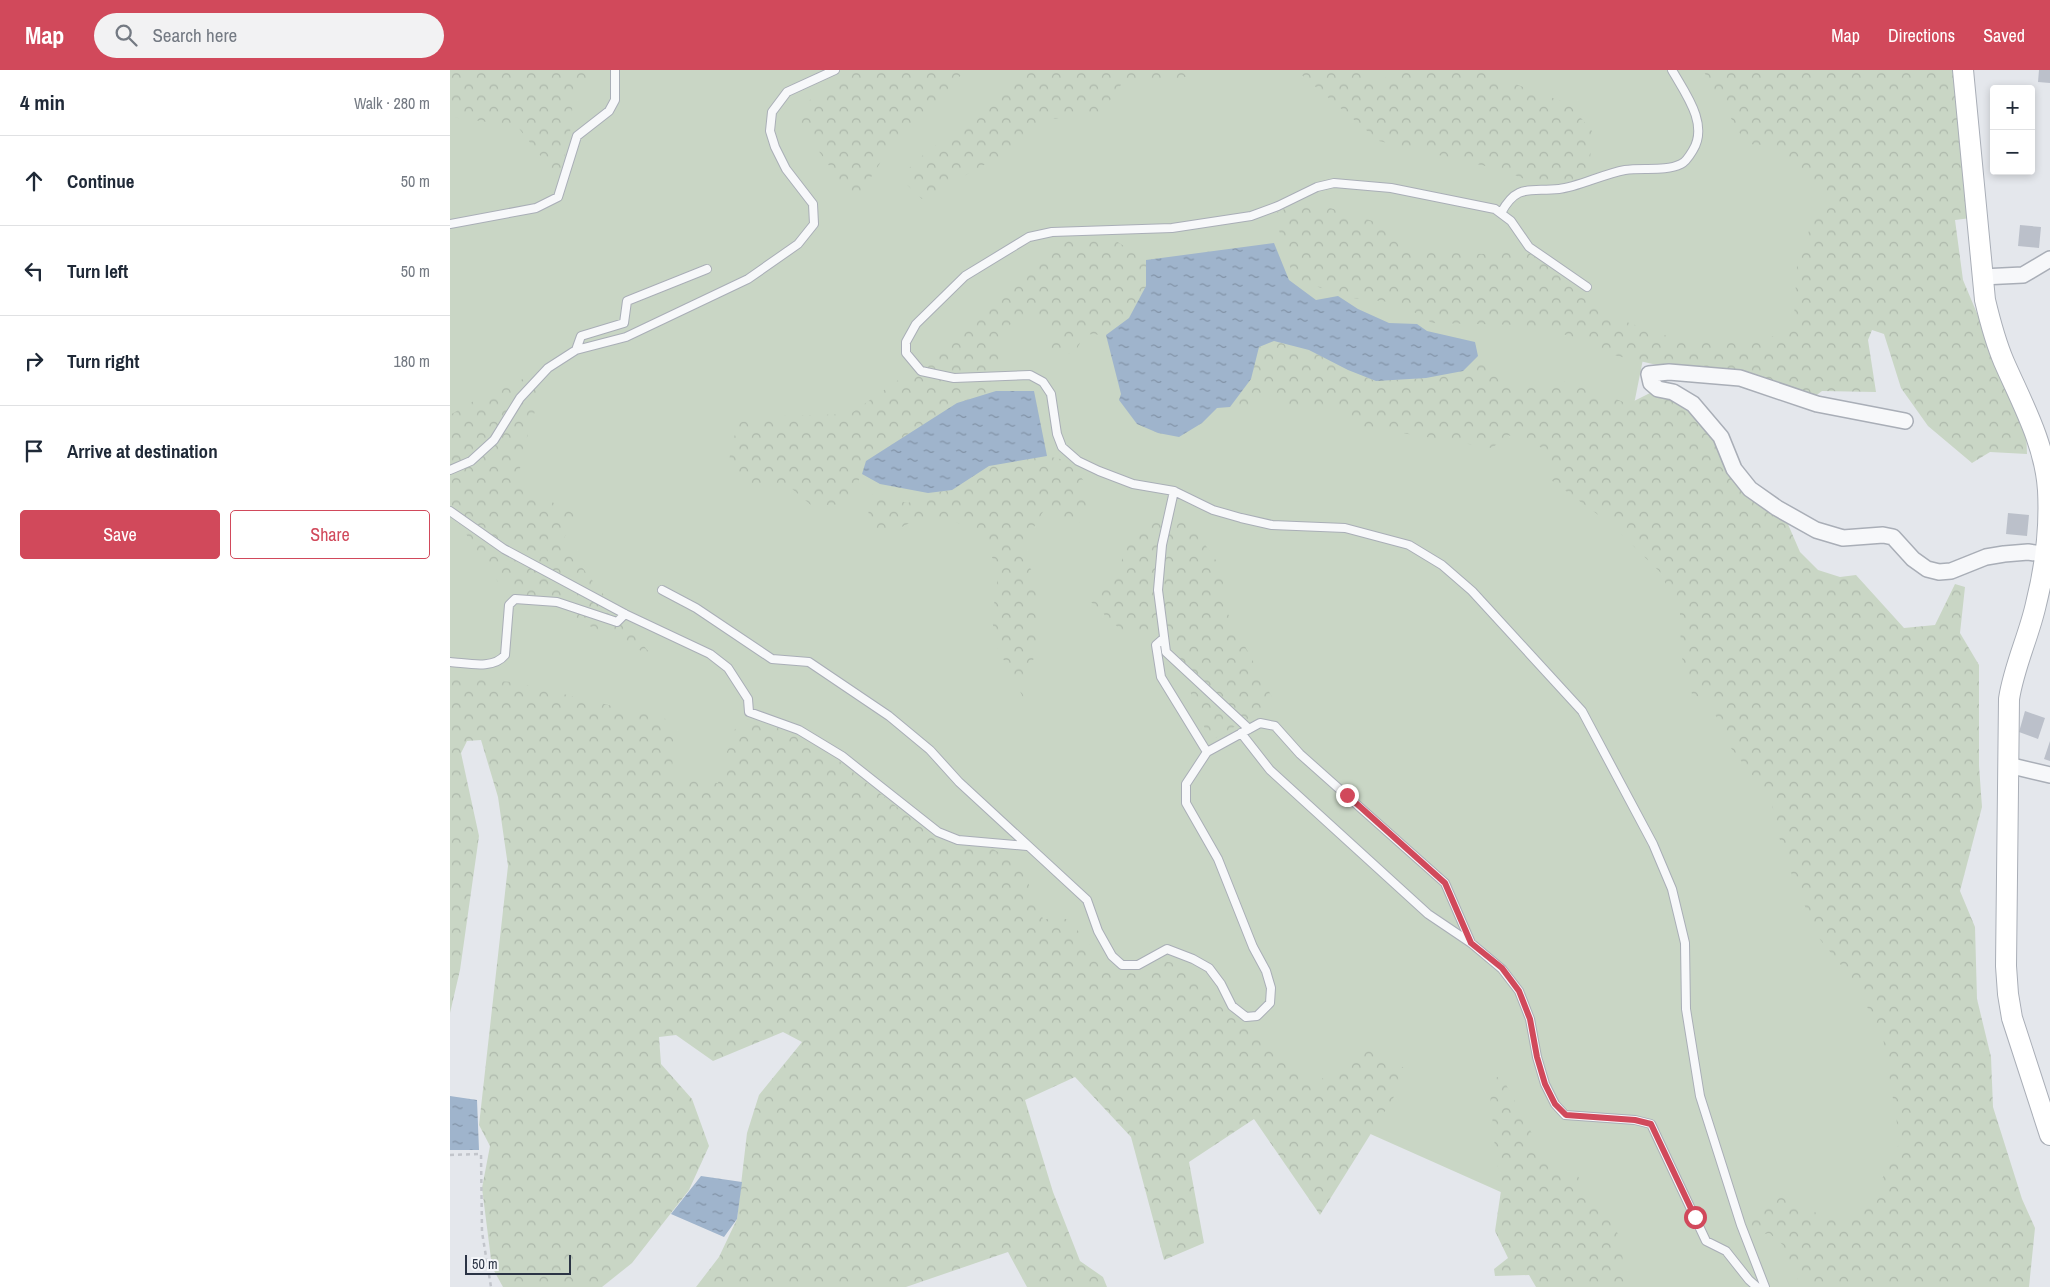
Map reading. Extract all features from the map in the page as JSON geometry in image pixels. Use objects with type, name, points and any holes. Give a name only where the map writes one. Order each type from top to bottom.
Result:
[{"type":"street","points":[[1963,70],[1985,300],[1994,336],[2036,432],[2048,489],[2047,555],[2036,604],[2011,684],[2009,699],[2006,966],[2012,1018],[2050,1135]]},
{"type":"street","points":[[1982,277],[2023,275],[2050,260]]},
{"type":"street","points":[[1905,421],[1816,404],[1740,378],[1669,372],[1649,374],[1651,383],[1658,389],[1673,392],[1693,404],[1721,437],[1734,469],[1750,489],[1777,508],[1816,530],[1842,538],[1882,535],[1893,537],[1913,559],[1927,569],[1939,572],[1951,571],[1986,557],[2004,554],[2028,552],[2047,555]]},
{"type":"street","points":[[2008,765],[2050,775]]},
{"type":"lane","points":[[450,224],[536,208],[558,197],[577,136],[609,111],[615,100],[615,70]]},
{"type":"lane","points":[[450,470],[471,460],[494,440],[520,398],[548,368],[576,350],[626,337],[748,279],[798,244],[814,224],[813,204],[786,169],[775,146],[770,131],[772,112],[787,92],[835,70]]},
{"type":"lane","points":[[1501,213],[1505,205],[1518,192],[1560,189],[1612,172],[1682,164],[1697,143],[1699,128],[1696,114],[1672,70]]},
{"type":"lane","points":[[1588,287],[1529,247],[1511,221],[1494,209],[1391,188],[1334,183],[1317,187],[1278,206],[1251,216],[1172,228],[1052,232],[1029,237],[965,276],[916,324],[906,342],[906,354],[921,371],[954,378],[1030,375],[1043,382],[1051,394],[1057,434],[1062,447],[1078,461],[1132,484],[1174,491],[1212,510],[1272,525],[1345,528],[1409,545],[1442,565],[1472,591],[1582,711],[1653,844],[1672,889],[1685,943],[1686,1009],[1700,1096],[1741,1225],[1765,1287]]},
{"type":"lane","points":[[576,350],[581,336],[624,323],[627,301],[707,269]]},
{"type":"lane","points":[[1174,491],[1162,545],[1158,590],[1166,652],[1249,729]]},
{"type":"lane","points":[[450,511],[504,549],[625,614],[710,654],[728,668],[748,698],[749,712],[798,730],[842,756],[938,832],[958,840],[1027,846]]},
{"type":"lane","points":[[662,590],[696,608],[772,659],[809,662],[889,716],[930,750],[959,782],[1087,900],[1098,931],[1112,956],[1122,965],[1138,965],[1167,949],[1184,955],[1209,968],[1221,984],[1232,1006],[1246,1017],[1257,1016],[1270,1003],[1271,988],[1266,971],[1253,946],[1218,859],[1186,803],[1186,784],[1207,752],[1260,723],[1275,726],[1300,754],[1445,883],[1471,943]]},
{"type":"lane","points":[[450,662],[490,664],[500,661],[505,655],[509,605],[515,599],[557,602],[617,622],[625,614]]},
{"type":"lane","points":[[1164,638],[1156,645],[1161,677],[1207,752]]},
{"type":"lane","points":[[1241,733],[1270,770],[1421,908],[1471,943],[1502,968],[1519,991],[1530,1019],[1537,1057],[1545,1084],[1555,1104],[1566,1115],[1635,1120],[1651,1124],[1706,1241],[1726,1252],[1757,1287]]},
{"type":"path","points":[[450,1155],[481,1154],[482,1232],[491,1287]]},
{"type":"green space","points":[[450,70],[1725,70],[1843,194],[1804,329],[1770,353],[1645,349],[1617,490],[1909,1040],[1927,1202],[1873,1287],[1599,1287],[1539,1209],[863,908],[450,715]]},
{"type":"green space","points":[[450,70],[600,70],[573,101],[570,133],[559,179],[517,126],[450,117]]},
{"type":"green space","points":[[858,70],[966,70],[886,154],[855,202],[798,122],[802,105]]},
{"type":"green space","points":[[1031,70],[1208,70],[1165,83],[1125,79],[1102,112],[1046,120],[1002,155],[922,199],[900,178],[917,160]]},
{"type":"green space","points":[[1290,70],[1359,70],[1365,84],[1384,81],[1390,70],[1478,70],[1569,104],[1592,131],[1589,175],[1560,184],[1534,183],[1502,170],[1379,141],[1297,71]]},
{"type":"green space","points":[[1701,70],[1956,70],[1971,218],[1955,220],[1963,280],[2026,430],[2027,454],[1990,452],[1972,463],[1928,426],[1901,388],[1884,334],[1872,330],[1868,340],[1876,392],[1822,391],[1814,397],[1743,372],[1657,365],[1609,354],[1571,336],[1520,325],[1432,323],[1399,303],[1352,298],[1294,279],[1274,214],[1304,200],[1376,222],[1413,252],[1488,254],[1521,248],[1579,287],[1608,315],[1659,334],[1686,340],[1748,344],[1779,334],[1794,317],[1797,266],[1814,216],[1828,196],[1794,166],[1780,146],[1746,144],[1704,72]]},
{"type":"green space","points":[[1068,241],[1116,241],[1146,260],[1146,286],[1129,318],[1106,335],[1085,334],[1074,354],[1047,351],[1049,333],[1041,317],[1018,316],[1001,335],[996,391],[957,403],[866,461],[862,474],[846,504],[812,506],[791,488],[745,483],[729,464],[731,445],[740,422],[779,416],[850,414],[944,348],[957,330]]},
{"type":"green space","points":[[1274,341],[1309,350],[1348,370],[1376,381],[1426,378],[1462,371],[1478,356],[1513,388],[1559,380],[1604,394],[1628,404],[1654,391],[1692,404],[1733,469],[1784,515],[1800,552],[1818,570],[1840,577],[1856,575],[1904,628],[1935,625],[1955,584],[1965,587],[1960,633],[1979,665],[1979,766],[1982,807],[1960,891],[1975,927],[1977,999],[1991,1057],[1993,1107],[2022,1199],[2035,1228],[2029,1287],[1799,1287],[1800,1284],[1783,1245],[1769,1233],[1754,1237],[1747,1220],[1775,1191],[1820,1215],[1839,1221],[1873,1197],[1900,1142],[1883,1038],[1854,981],[1818,937],[1793,878],[1778,834],[1771,799],[1727,743],[1710,702],[1692,694],[1681,654],[1680,613],[1660,572],[1612,525],[1551,480],[1545,449],[1508,435],[1492,448],[1360,426],[1336,410],[1285,404],[1263,396],[1247,413],[1230,407],[1251,379],[1259,347]]},
{"type":"green space","points":[[548,368],[525,444],[517,483],[576,515],[562,542],[652,656],[498,582],[450,512],[450,415],[477,399]]},
{"type":"green space","points":[[1047,456],[1069,461],[1083,480],[1091,509],[1080,523],[1044,510],[1019,552],[1039,581],[1039,645],[1026,678],[1025,701],[996,645],[992,619],[999,569],[977,532],[949,519],[916,520],[885,535],[868,532],[869,494],[908,503],[928,493],[952,490],[989,466]]},
{"type":"green space","points":[[1182,511],[1226,575],[1219,597],[1275,703],[1210,741],[1167,634],[1124,633],[1091,602],[1118,571],[1130,537],[1152,513]]},
{"type":"green space","points":[[450,678],[514,682],[674,721],[672,779],[718,783],[733,731],[752,716],[825,750],[912,819],[951,845],[991,848],[1021,865],[1043,919],[1068,919],[1111,970],[1136,974],[1160,961],[1183,964],[1227,1008],[1315,1084],[1364,1047],[1410,1071],[1320,1215],[1254,1119],[1189,1162],[1204,1243],[1164,1260],[1131,1137],[1075,1077],[1025,1100],[1053,1192],[1080,1261],[1103,1277],[1107,1287],[1027,1287],[1008,1252],[906,1287],[696,1287],[719,1257],[737,1219],[747,1133],[759,1095],[802,1042],[783,1032],[713,1061],[676,1035],[659,1037],[661,1064],[692,1099],[709,1146],[689,1190],[632,1263],[602,1287],[503,1287],[492,1267],[482,1188],[490,1146],[479,1125],[508,866],[498,797],[481,740],[467,741],[461,753],[479,836],[460,970],[450,1013]]},
{"type":"green space","points":[[1501,1075],[1554,1175],[1575,1172],[1621,1238],[1624,1277],[1641,1287],[1536,1287],[1529,1275],[1495,1276],[1494,1269],[1508,1258],[1495,1231],[1502,1184],[1496,1159],[1489,1082]]},
{"type":"water","points":[[1274,243],[1289,280],[1316,300],[1338,296],[1358,309],[1389,323],[1417,324],[1427,331],[1475,342],[1478,356],[1463,371],[1426,378],[1376,381],[1348,370],[1309,350],[1274,341],[1259,347],[1251,379],[1230,407],[1217,408],[1202,423],[1179,437],[1158,433],[1137,424],[1119,400],[1121,394],[1106,335],[1129,318],[1146,286],[1146,260]]},
{"type":"water","points":[[996,391],[1034,391],[1047,456],[989,466],[952,490],[928,493],[880,484],[862,474],[866,461],[957,403]]},
{"type":"water","points":[[450,1096],[477,1100],[479,1150],[450,1150]]},
{"type":"water","points":[[701,1176],[742,1182],[737,1219],[724,1237],[671,1214]]},
{"type":"building","points":[[2039,70],[2050,70],[2050,83],[2038,82]]},
{"type":"building","points":[[2020,225],[2041,227],[2039,248],[2018,246]]},
{"type":"building","points":[[2008,513],[2029,515],[2027,536],[2006,534]]},
{"type":"building","points":[[2025,711],[2045,718],[2038,739],[2019,732]]},
{"type":"building","points":[[2050,741],[2050,761],[2044,759]]},
{"type":"route","points":[[1347,795],[1445,883],[1471,943],[1502,968],[1519,991],[1530,1019],[1537,1057],[1545,1084],[1555,1104],[1566,1115],[1635,1120],[1651,1124],[1695,1217]]}]
